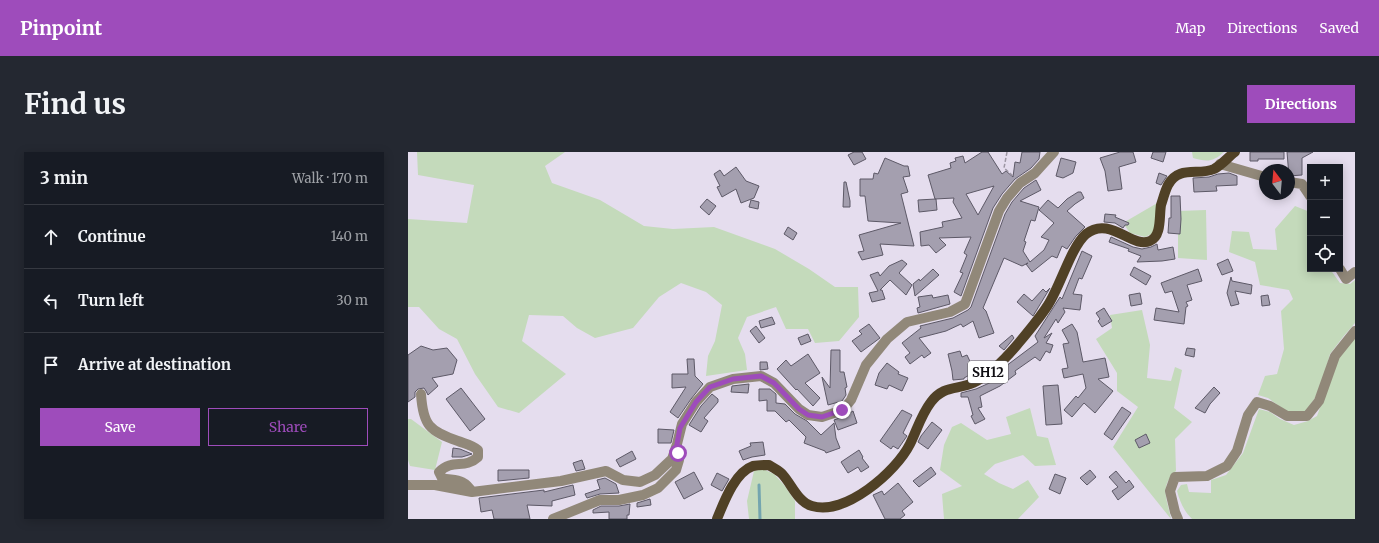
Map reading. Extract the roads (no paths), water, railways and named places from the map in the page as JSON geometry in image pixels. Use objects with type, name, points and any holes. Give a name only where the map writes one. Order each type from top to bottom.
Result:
[{"type":"main road","name":"SH12","points":[[718,519],[729,491],[738,477],[753,466],[769,465],[782,473],[801,500],[812,506],[829,508],[851,500],[877,482],[898,464],[910,445],[921,417],[932,401],[941,392],[953,387],[972,384],[983,377],[1016,346],[1048,305],[1076,247],[1087,234],[1098,228],[1116,230],[1142,243],[1148,243],[1158,234],[1162,204],[1169,184],[1176,176],[1187,172],[1213,169],[1235,152]]},
{"type":"street","points":[[408,485],[435,485],[472,492],[562,481],[606,471],[623,480],[640,482],[655,475],[672,459],[682,424],[696,402],[710,387],[733,379],[761,376],[774,383],[799,409],[808,415],[822,417],[842,410],[851,400],[866,365],[887,339],[907,322],[950,312],[965,304],[999,211],[1020,183],[1035,173],[1054,152]]},
{"type":"street","points":[[1220,164],[1259,175]]},
{"type":"street","points":[[1295,183],[1302,184],[1307,192]]},
{"type":"street","points":[[1342,272],[1346,279],[1355,272]]},
{"type":"street","points":[[1178,519],[1174,512],[1170,491],[1175,477],[1207,476],[1227,466],[1237,451],[1248,415],[1257,402],[1270,406],[1287,416],[1307,416],[1319,401],[1334,356],[1355,331]]},
{"type":"street","points":[[421,394],[422,412],[428,424],[438,434],[474,446],[478,450],[478,457],[472,462],[444,466],[439,472],[442,478],[463,481],[468,485],[472,492]]},
{"type":"street","points":[[553,519],[600,500],[619,500],[643,495],[658,488],[676,470],[679,460],[677,444]]},
{"type":"waterway","points":[[759,485],[760,519]]}]
